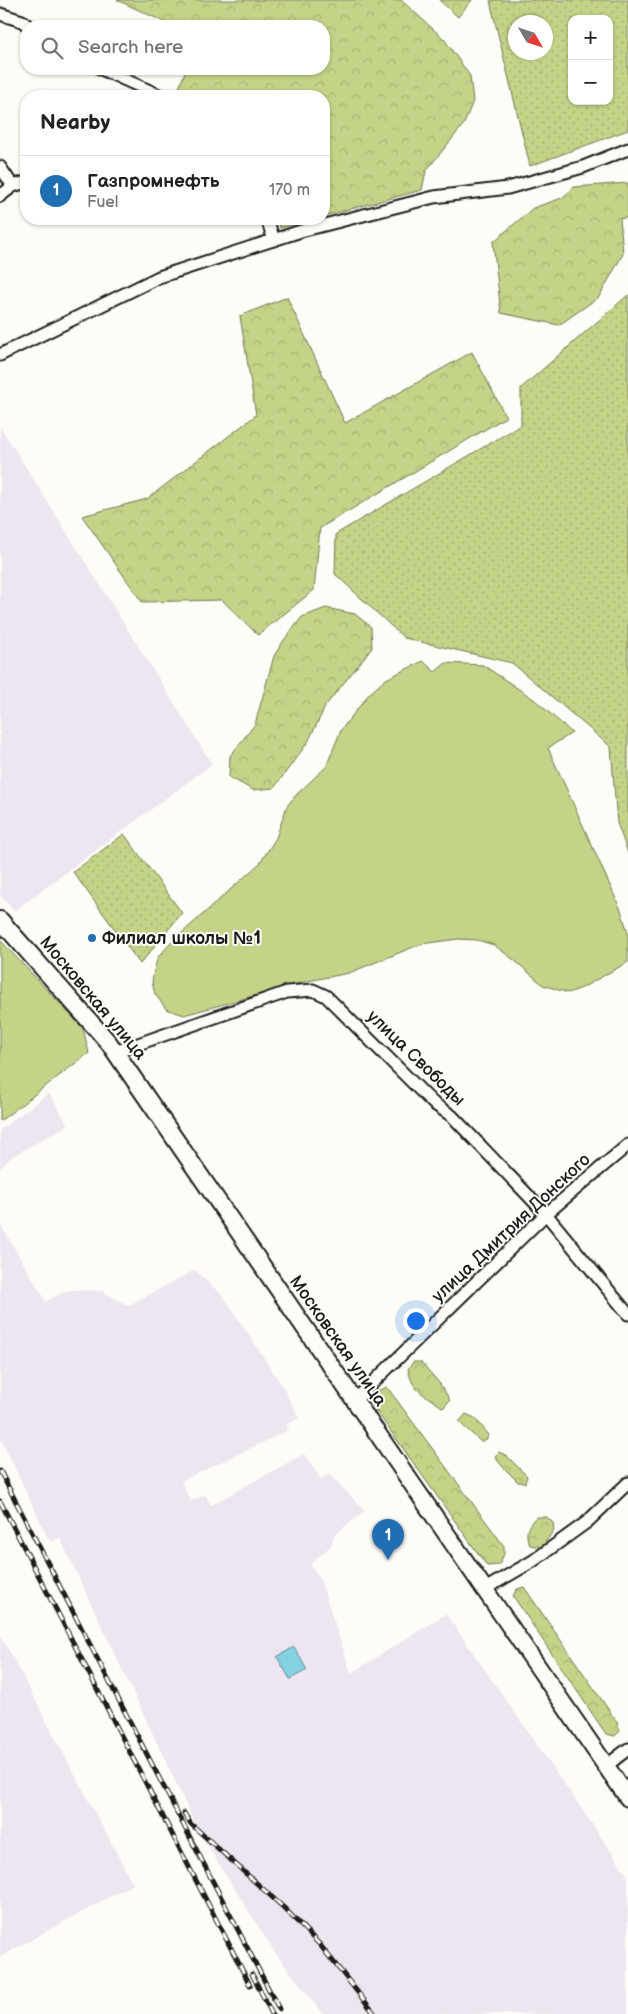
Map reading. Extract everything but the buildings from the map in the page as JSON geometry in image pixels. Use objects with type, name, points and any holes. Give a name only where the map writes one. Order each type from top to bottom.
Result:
[{"type":"main road","name":"Московская улица","points":[[0,920],[94,1025],[115,1052],[628,1798]]},
{"type":"street","points":[[0,14],[20,21]]},
{"type":"street","points":[[114,75],[148,90]]},
{"type":"street","points":[[330,224],[434,197],[508,188],[584,167],[628,149]]},
{"type":"street","points":[[0,167],[13,186]]},
{"type":"street","points":[[0,196],[13,186],[20,184]]},
{"type":"street","points":[[269,225],[274,240]]},
{"type":"street","points":[[0,355],[159,277],[324,225]]},
{"type":"street","name":"улица Свободы","points":[[115,1052],[287,992],[313,990],[326,996],[433,1104],[452,1116],[546,1214],[628,1314]]},
{"type":"street","name":"улица Дмитрия Донского","points":[[355,1400],[546,1214],[628,1145]]},
{"type":"street","points":[[485,1589],[533,1561],[587,1522],[628,1483]]},
{"type":"street","points":[[606,1766],[628,1749]]},
{"type":"shaded area","points":[[0,426],[212,764],[14,911],[0,895]]},
{"type":"shaded area","points":[[49,1093],[68,1125],[11,1157],[0,1169],[0,1130]]},
{"type":"shaded area","points":[[0,1224],[46,1301],[69,1290],[102,1291],[128,1306],[195,1270],[224,1297],[284,1389],[299,1418],[286,1425],[289,1430],[181,1481],[191,1501],[205,1495],[211,1505],[304,1454],[321,1479],[329,1474],[365,1511],[334,1535],[331,1546],[310,1564],[320,1579],[351,1673],[446,1614],[628,1876],[628,2014],[323,2014],[274,1951],[200,1834],[60,1538],[50,1542],[0,1437]]},
{"type":"shaded area","points":[[0,1634],[133,1884],[0,1957]]},
{"type":"green space","points":[[117,0],[401,0],[444,39],[470,76],[473,101],[464,124],[426,171],[422,190],[330,214],[330,90],[178,90],[184,75],[330,75],[330,20],[160,20]]},
{"type":"green space","points":[[439,0],[472,0],[458,17]]},
{"type":"green space","points":[[628,0],[628,130],[530,166],[490,1]]},
{"type":"green space","points":[[628,183],[628,217],[620,219],[623,254],[599,297],[559,325],[501,313],[493,242],[533,208],[562,198],[574,187]]},
{"type":"green space","points":[[279,225],[291,225],[280,228]]},
{"type":"green space","points":[[628,295],[628,853],[617,823],[611,747],[512,663],[404,638],[335,574],[336,534],[521,425],[521,388]]},
{"type":"green space","points":[[287,297],[345,423],[472,352],[506,417],[320,528],[314,590],[258,635],[222,600],[142,602],[82,516],[147,499],[256,415],[240,316]]},
{"type":"green space","points":[[326,608],[355,614],[371,627],[372,648],[326,705],[308,742],[274,788],[253,790],[229,777],[230,756],[255,724],[274,656],[284,640],[302,617]]},
{"type":"green space","points":[[423,661],[435,672],[446,663],[483,665],[535,700],[572,733],[548,748],[621,910],[628,933],[628,962],[582,988],[568,993],[543,985],[494,945],[477,940],[458,939],[421,944],[349,973],[308,981],[184,1015],[166,1009],[155,994],[152,982],[158,957],[172,942],[260,863],[276,838],[287,806],[326,767],[341,730],[369,694],[386,679]]},
{"type":"green space","points":[[124,834],[182,913],[140,964],[73,872]]},
{"type":"green space","points":[[0,940],[83,1028],[89,1053],[0,1121]]},
{"type":"green space","points":[[413,1362],[421,1362],[440,1384],[450,1400],[443,1408],[421,1393],[413,1384],[408,1369]]},
{"type":"green space","points":[[387,1387],[504,1546],[504,1554],[499,1565],[487,1566],[372,1405],[375,1392]]},
{"type":"green space","points":[[466,1414],[475,1418],[489,1435],[487,1439],[481,1442],[459,1422]]},
{"type":"green space","points":[[499,1452],[507,1456],[527,1476],[525,1483],[518,1482],[502,1466],[495,1456]]},
{"type":"green space","points":[[536,1517],[547,1517],[553,1523],[554,1530],[542,1547],[530,1545],[527,1537],[530,1524]]},
{"type":"green space","points":[[524,1587],[617,1722],[620,1731],[615,1736],[606,1734],[513,1596],[517,1589]]},
{"type":"water","points":[[294,1647],[307,1670],[290,1679],[277,1657]]},
{"type":"railway","points":[[0,1471],[279,2009]]},
{"type":"railway","points":[[0,1501],[250,1985]]},
{"type":"railway","points":[[184,1813],[191,1824],[284,1908],[320,1945],[375,2014]]},
{"type":"railway","points":[[252,1974],[272,2014]]},
{"type":"place","name":"Филиал школы №1","points":[[92,938]]},
{"type":"place","name":"Газпромнефть","points":[[388,1560]]}]
